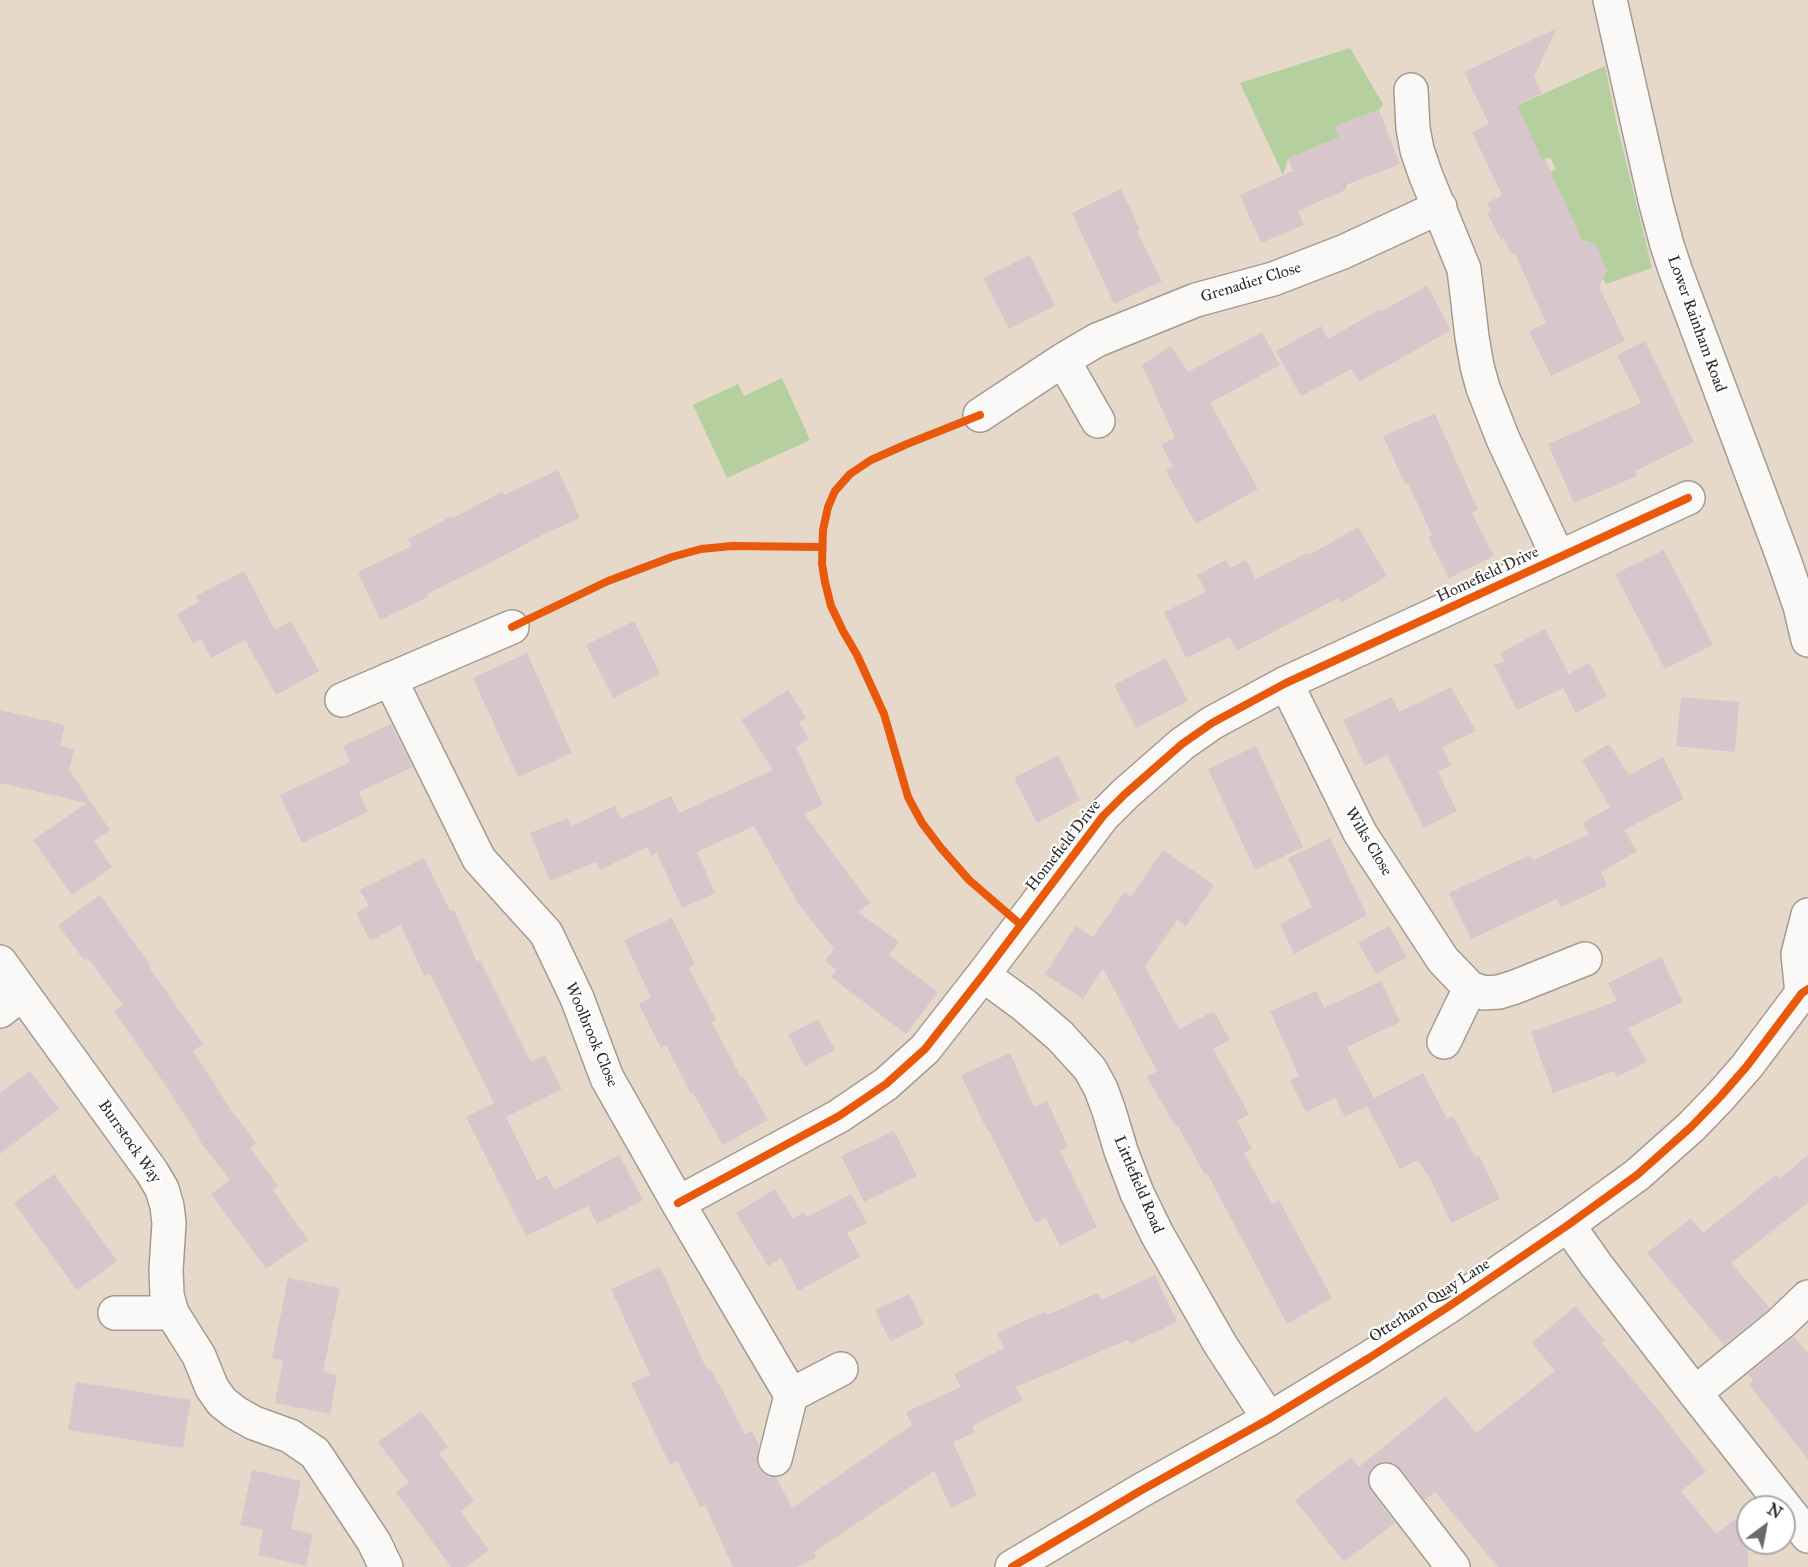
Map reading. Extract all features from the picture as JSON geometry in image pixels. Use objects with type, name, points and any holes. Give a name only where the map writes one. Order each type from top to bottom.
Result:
[{"type":"street","name":"Lower Rainham Road","points":[[1610,0],[1667,245],[1783,557],[1800,606],[1808,640]]},
{"type":"street","points":[[1412,90],[1413,128],[1417,150],[1464,269],[1477,366],[1489,405],[1558,557]]},
{"type":"street","name":"Grenadier Close","points":[[980,415],[1097,340],[1196,300],[1273,279],[1343,252],[1440,207]]},
{"type":"street","points":[[1063,360],[1098,421]]},
{"type":"street","name":"Homefield Drive","points":[[678,1203],[839,1116],[886,1084],[924,1049],[1103,816],[1182,744],[1212,723],[1286,683],[1688,498]]},
{"type":"street","points":[[342,700],[512,627]]},
{"type":"street","name":"Woolbrook Close","points":[[390,680],[479,859],[546,933],[577,998],[607,1078],[791,1395]]},
{"type":"street","name":"Wilks Close","points":[[1286,683],[1360,832],[1443,960],[1470,988]]},
{"type":"street","name":"Otterham Quay Lane","points":[[1013,1567],[1140,1491],[1269,1419],[1438,1313],[1637,1175],[1691,1127],[1747,1066],[1805,991],[1798,954],[1808,915]]},
{"type":"street","points":[[1444,1042],[1470,988],[1484,993],[1500,992],[1585,959]]},
{"type":"street","name":"Burrstock Way","points":[[0,962],[11,1002],[152,1173],[162,1189],[169,1223],[167,1295],[172,1313],[199,1356],[212,1388],[222,1402],[236,1413],[254,1423],[290,1436],[315,1453],[374,1542],[386,1567]]},
{"type":"street","name":"Littlefield Road","points":[[983,975],[1060,1035],[1090,1070],[1101,1089],[1120,1151],[1157,1234],[1220,1344],[1269,1419]]},
{"type":"street","points":[[1568,1225],[1695,1393],[1808,1536]]},
{"type":"street","points":[[1695,1393],[1808,1298]]},
{"type":"street","points":[[115,1313],[172,1313]]},
{"type":"street","points":[[775,1459],[791,1395],[841,1370]]},
{"type":"street","points":[[1386,1480],[1453,1567]]},
{"type":"green space","points":[[1350,48],[1383,104],[1379,110],[1335,126],[1355,181],[1348,180],[1345,190],[1324,143],[1288,159],[1283,175],[1240,83]]},
{"type":"green space","points":[[1605,66],[1652,268],[1606,284],[1603,279],[1607,270],[1595,244],[1584,241],[1553,255],[1579,235],[1572,218],[1535,180],[1556,169],[1550,157],[1542,160],[1516,106]]},
{"type":"green space","points":[[782,378],[810,440],[727,478],[693,405],[738,384],[744,396]]},
{"type":"building","points":[[1557,28],[1534,77],[1542,93],[1517,105],[1542,160],[1545,159],[1582,241],[1595,244],[1607,270],[1599,287],[1625,341],[1551,376],[1529,331],[1546,323],[1515,253],[1511,254],[1503,238],[1501,240],[1487,213],[1491,211],[1487,203],[1502,195],[1472,132],[1489,124],[1464,72]]},
{"type":"building","points":[[1379,110],[1400,164],[1343,186],[1345,190],[1298,211],[1304,225],[1261,243],[1240,195],[1293,171],[1288,159],[1339,137],[1335,126]]},
{"type":"building","points":[[1121,189],[1140,230],[1137,231],[1162,281],[1114,304],[1072,213]]},
{"type":"building","points":[[1030,255],[1055,306],[1009,329],[983,278]]},
{"type":"building","points":[[1427,286],[1451,330],[1359,382],[1352,369],[1301,396],[1276,351],[1321,326],[1328,339]]},
{"type":"building","points":[[1262,332],[1280,365],[1210,403],[1258,489],[1196,524],[1166,471],[1173,466],[1161,445],[1175,438],[1142,365],[1171,346],[1188,372]]},
{"type":"building","points":[[1645,341],[1694,442],[1635,471],[1637,476],[1574,503],[1548,444],[1641,403],[1617,355]]},
{"type":"building","points":[[1435,414],[1478,510],[1472,513],[1494,556],[1449,578],[1428,537],[1432,535],[1408,483],[1405,484],[1383,436]]},
{"type":"building","points":[[558,470],[580,518],[544,534],[427,594],[428,597],[380,620],[358,572],[412,546],[408,539],[452,516],[453,518],[502,492],[504,495]]},
{"type":"building","points":[[1358,527],[1387,576],[1341,603],[1338,598],[1237,651],[1230,637],[1186,658],[1164,612],[1206,592],[1197,575],[1226,560],[1230,568],[1246,560],[1255,579],[1307,553],[1309,555]]},
{"type":"building","points":[[1664,550],[1713,645],[1665,669],[1615,574]]},
{"type":"building","points":[[244,571],[275,630],[291,621],[319,671],[276,695],[245,640],[211,658],[201,639],[193,643],[177,614],[199,602],[196,596]]},
{"type":"building","points":[[634,621],[660,674],[613,698],[586,645]]},
{"type":"building","points":[[1545,629],[1569,674],[1589,663],[1607,696],[1576,713],[1563,688],[1517,710],[1494,665],[1504,661],[1500,653]]},
{"type":"building","points":[[527,653],[572,753],[518,777],[473,678]]},
{"type":"building","points":[[1166,658],[1188,701],[1136,728],[1114,685]]},
{"type":"building","points":[[1451,687],[1476,731],[1442,747],[1451,765],[1438,772],[1457,811],[1424,828],[1387,755],[1365,766],[1343,720],[1392,697],[1399,712]]},
{"type":"building","points":[[788,690],[806,718],[799,722],[809,739],[796,747],[823,805],[804,814],[870,903],[858,912],[899,942],[889,955],[938,992],[906,1034],[831,977],[836,970],[825,961],[834,949],[798,903],[754,826],[697,852],[715,893],[682,908],[657,853],[651,856],[647,847],[600,870],[596,862],[550,881],[530,833],[568,818],[571,826],[615,806],[621,819],[671,796],[679,813],[773,770],[741,720]]},
{"type":"building","points":[[1681,697],[1739,702],[1735,752],[1676,746]]},
{"type":"building","points":[[0,710],[65,725],[60,746],[74,750],[69,770],[110,830],[94,841],[112,867],[72,895],[33,840],[87,803],[0,783]]},
{"type":"building","points":[[391,724],[413,767],[359,792],[368,812],[302,843],[280,795],[350,762],[343,746]]},
{"type":"building","points":[[1609,744],[1629,775],[1663,757],[1684,799],[1624,830],[1637,851],[1601,872],[1607,886],[1561,907],[1557,899],[1471,939],[1449,893],[1530,855],[1533,860],[1589,834],[1583,823],[1610,807],[1582,760]]},
{"type":"building","points":[[1256,746],[1303,847],[1255,870],[1208,769]]},
{"type":"building","points":[[1058,755],[1080,800],[1037,823],[1014,778]]},
{"type":"building","points":[[1330,838],[1367,915],[1294,954],[1280,924],[1312,907],[1288,858]]},
{"type":"building","points":[[1163,850],[1214,885],[1186,926],[1177,920],[1145,967],[1179,1029],[1214,1011],[1230,1040],[1213,1049],[1249,1114],[1237,1121],[1252,1149],[1244,1153],[1272,1204],[1279,1200],[1332,1298],[1287,1324],[1207,1173],[1205,1175],[1147,1077],[1157,1071],[1103,968],[1083,999],[1045,974],[1076,926],[1093,937],[1124,892],[1131,897]]},
{"type":"building","points":[[424,858],[450,911],[454,910],[477,962],[480,960],[531,1062],[545,1055],[562,1089],[506,1117],[537,1180],[547,1175],[554,1190],[619,1155],[643,1200],[597,1224],[588,1206],[526,1236],[466,1117],[494,1103],[430,974],[424,976],[401,925],[370,941],[356,913],[369,906],[360,890]]},
{"type":"building","points":[[100,895],[203,1044],[193,1051],[231,1110],[256,1143],[250,1148],[278,1186],[273,1190],[308,1240],[266,1269],[211,1194],[230,1180],[199,1140],[164,1083],[114,1011],[123,1005],[88,958],[84,960],[58,925]]},
{"type":"building","points":[[672,918],[695,965],[689,968],[716,1020],[712,1022],[741,1078],[743,1076],[768,1120],[723,1145],[693,1093],[691,1094],[666,1045],[661,1048],[639,1004],[651,998],[624,940]]},
{"type":"building","points":[[1389,926],[1407,957],[1376,974],[1358,943]]},
{"type":"building","points":[[1661,957],[1683,1002],[1628,1028],[1647,1062],[1617,1077],[1614,1071],[1553,1093],[1531,1032],[1617,1001],[1608,983]]},
{"type":"building","points":[[1381,981],[1400,1022],[1347,1047],[1374,1098],[1423,1073],[1447,1119],[1453,1116],[1475,1157],[1479,1155],[1500,1199],[1451,1223],[1428,1174],[1418,1160],[1400,1169],[1367,1106],[1345,1117],[1335,1098],[1306,1112],[1290,1081],[1299,1076],[1270,1011],[1316,991],[1324,1008]]},
{"type":"building","points":[[818,1019],[835,1050],[805,1066],[788,1035]]},
{"type":"building","points":[[1010,1053],[1034,1107],[1047,1101],[1068,1147],[1060,1151],[1097,1227],[1060,1246],[1046,1218],[1035,1223],[961,1075]]},
{"type":"building","points":[[30,1071],[59,1109],[0,1154],[0,1093]]},
{"type":"building","points":[[894,1131],[917,1176],[864,1202],[841,1156]]},
{"type":"building","points":[[1808,1155],[1808,1203],[1731,1263],[1770,1308],[1724,1345],[1647,1253],[1691,1218],[1703,1233],[1776,1175],[1779,1179]]},
{"type":"building","points":[[54,1174],[117,1261],[77,1290],[14,1203]]},
{"type":"building","points":[[775,1189],[793,1219],[804,1212],[807,1217],[851,1194],[867,1223],[847,1233],[860,1257],[798,1291],[781,1258],[768,1266],[736,1213]]},
{"type":"building","points":[[660,1267],[707,1370],[710,1368],[719,1383],[745,1434],[752,1431],[759,1445],[757,1465],[762,1473],[776,1477],[792,1508],[912,1425],[906,1412],[961,1387],[954,1374],[1004,1348],[997,1333],[1045,1312],[1047,1315],[1098,1293],[1101,1300],[1155,1275],[1177,1322],[1130,1344],[1128,1340],[1016,1387],[1023,1400],[972,1426],[975,1432],[953,1442],[977,1495],[951,1508],[934,1471],[814,1552],[816,1558],[796,1567],[733,1567],[705,1505],[700,1507],[677,1461],[670,1465],[631,1383],[650,1375],[611,1289]]},
{"type":"building","points":[[288,1278],[340,1288],[323,1372],[337,1375],[330,1414],[275,1403],[283,1360],[272,1358]]},
{"type":"building","points":[[909,1294],[924,1325],[890,1341],[875,1310]]},
{"type":"building","points":[[1575,1306],[1605,1341],[1602,1343],[1706,1472],[1681,1491],[1716,1534],[1736,1519],[1736,1555],[1748,1555],[1748,1567],[1498,1567],[1435,1492],[1425,1500],[1400,1468],[1384,1461],[1375,1465],[1369,1472],[1368,1483],[1371,1491],[1395,1523],[1344,1562],[1295,1500],[1351,1457],[1359,1467],[1446,1396],[1476,1433],[1555,1371],[1532,1343]]},
{"type":"building","points":[[1794,1337],[1808,1353],[1808,1459],[1749,1385],[1753,1381],[1748,1374]]},
{"type":"building","points":[[76,1382],[191,1400],[183,1448],[68,1430]]},
{"type":"building","points":[[421,1411],[448,1447],[439,1453],[474,1501],[460,1511],[489,1550],[466,1567],[451,1567],[396,1492],[409,1483],[378,1442]]},
{"type":"building","points":[[252,1470],[301,1481],[291,1529],[313,1534],[306,1566],[258,1555],[263,1530],[240,1525]]},
{"type":"cycle path","points":[[980,415],[871,460],[850,474],[835,491],[828,507],[823,530],[822,564],[831,606],[884,714],[908,797],[922,823],[969,880],[1021,925]]},
{"type":"cycle path","points":[[678,1203],[839,1116],[886,1084],[925,1049],[1103,816],[1182,744],[1212,723],[1286,683],[1688,498]]},
{"type":"cycle path","points":[[512,627],[608,581],[672,557],[701,549],[732,546],[822,547]]},
{"type":"cycle path","points":[[1012,1567],[1140,1491],[1269,1419],[1369,1358],[1448,1307],[1637,1175],[1691,1127],[1720,1097],[1747,1066],[1802,993],[1808,989]]}]
